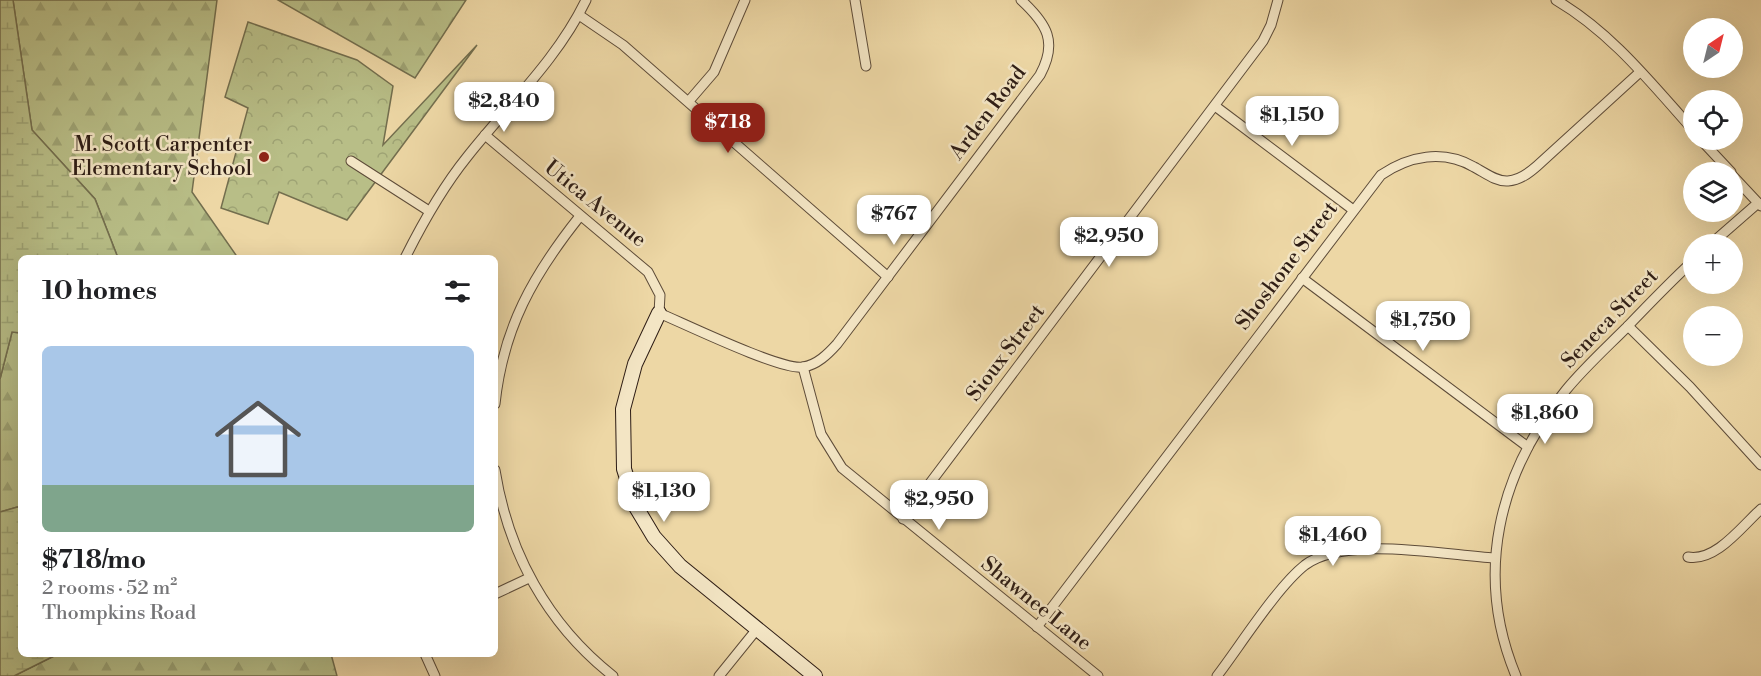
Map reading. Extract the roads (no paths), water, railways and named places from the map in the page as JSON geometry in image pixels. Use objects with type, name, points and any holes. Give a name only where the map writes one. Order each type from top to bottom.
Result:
[{"type":"street","points":[[407,255],[429,211],[485,135],[546,64],[579,15],[586,0]]},
{"type":"street","points":[[689,102],[714,72],[745,0]]},
{"type":"street","points":[[855,0],[866,66]]},
{"type":"street","name":"Arden Road","points":[[803,368],[827,356],[1045,66],[1049,47],[1046,30],[1036,15],[1021,0]]},
{"type":"street","name":"Sioux Street","points":[[903,519],[1263,41],[1271,25],[1278,0]]},
{"type":"street","points":[[1556,0],[1599,28],[1683,119]]},
{"type":"street","points":[[579,15],[623,45],[888,277]]},
{"type":"street","name":"Shoshone Street","points":[[1037,627],[1352,209],[1381,175],[1399,163],[1416,158],[1453,158],[1496,179],[1507,181],[1518,178],[1537,166],[1640,72]]},
{"type":"street","points":[[1215,106],[1352,209]]},
{"type":"street","name":"Utica Avenue","points":[[485,135],[648,273],[660,295],[659,313]]},
{"type":"street","points":[[1710,150],[1721,162]]},
{"type":"street","points":[[351,161],[429,211]]},
{"type":"street","points":[[1724,234],[1760,205],[1743,186]]},
{"type":"street","points":[[498,387],[504,354],[523,300],[550,254],[580,216]]},
{"type":"street","name":"Seneca Street","points":[[1516,676],[1497,612],[1494,558],[1506,501],[1528,447],[1566,390],[1683,271]]},
{"type":"street","points":[[1302,278],[1528,447]]},
{"type":"street","points":[[803,368],[788,367],[768,360],[659,313],[635,364],[623,409],[622,449],[628,488],[644,522],[666,552],[815,676]]},
{"type":"street","points":[[1628,326],[1690,387],[1761,465]]},
{"type":"street","name":"Shawnee Lane","points":[[803,368],[821,434],[830,453],[855,480],[1098,676]]},
{"type":"street","points":[[498,483],[509,531],[529,578],[569,634],[613,676]]},
{"type":"street","points":[[1688,557],[1697,558],[1711,553],[1761,509]]},
{"type":"street","points":[[1217,676],[1293,577],[1317,558],[1331,553],[1363,549],[1494,558]]},
{"type":"street","points":[[498,593],[529,578]]},
{"type":"street","points":[[719,676],[757,629]]},
{"type":"street","points":[[426,657],[435,676]]},
{"type":"place","name":"M. Scott Carpenter Elementary School","points":[[264,157]]}]
